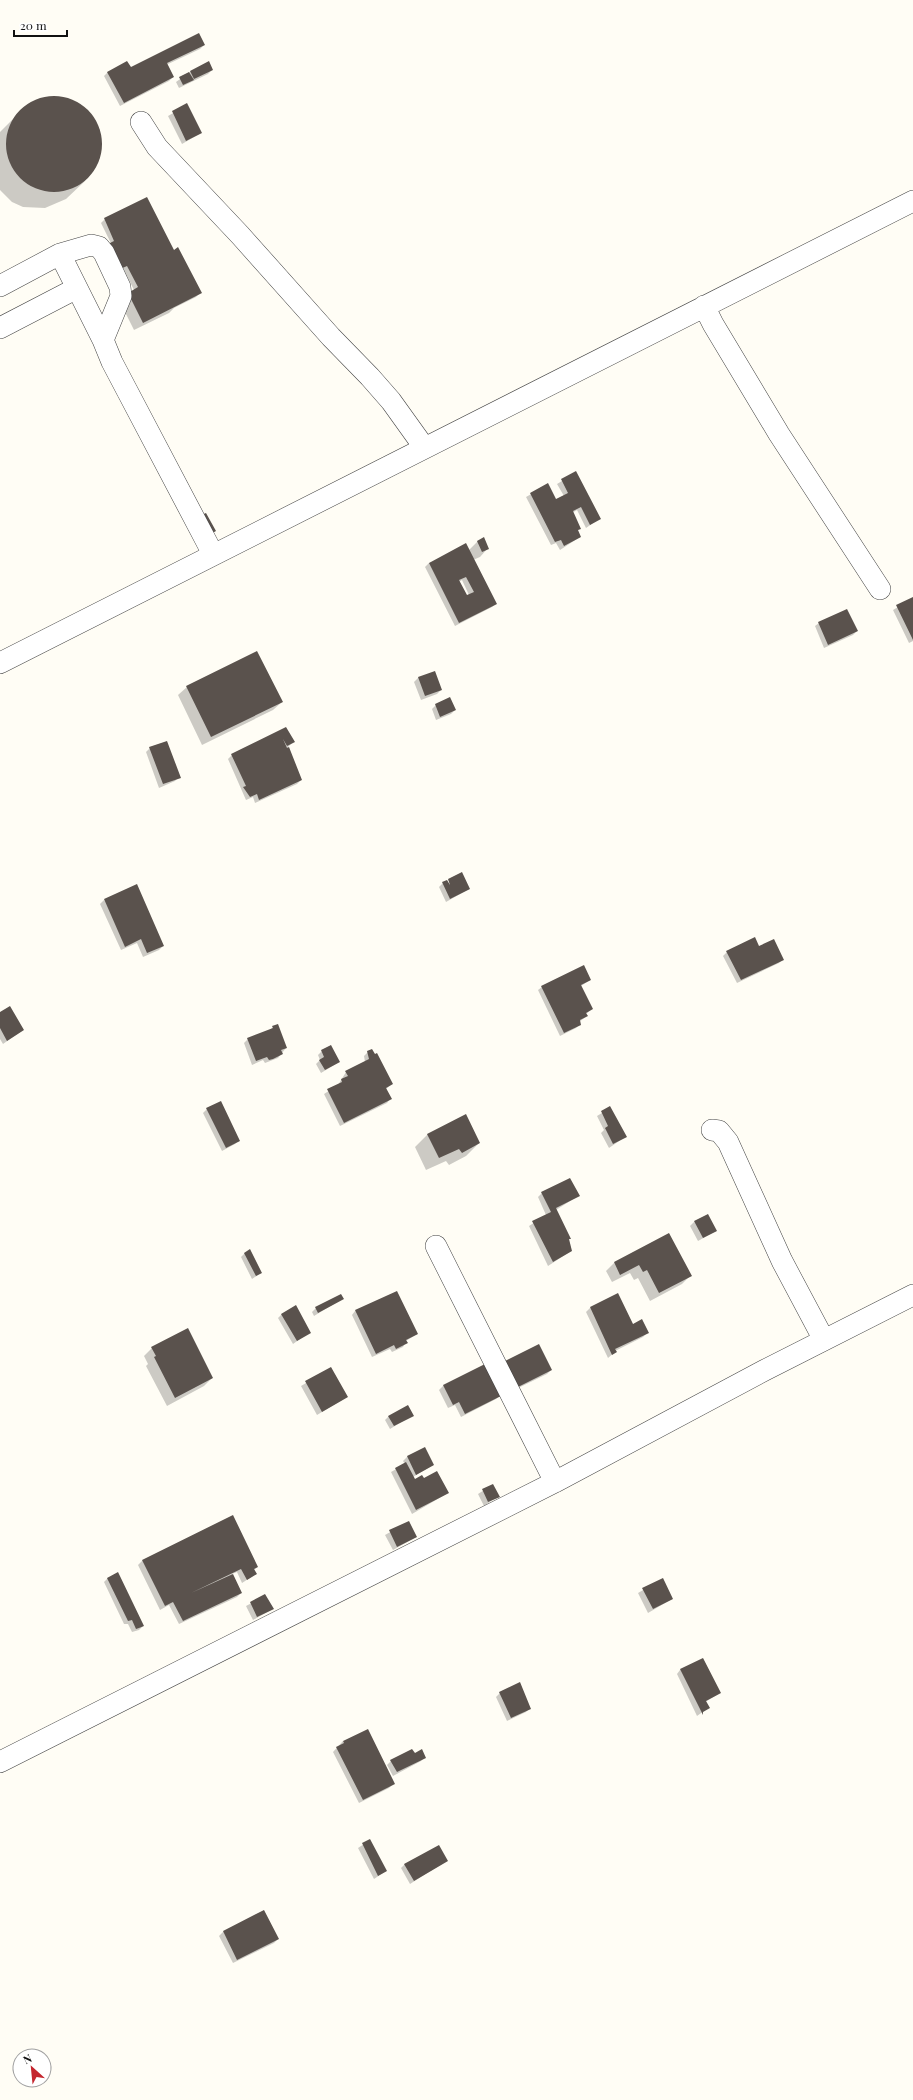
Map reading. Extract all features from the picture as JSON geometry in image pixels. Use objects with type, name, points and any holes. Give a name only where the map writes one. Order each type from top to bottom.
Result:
[{"type":"street","points":[[141,122],[157,147],[240,235],[331,337],[391,401],[424,447]]},
{"type":"street","points":[[0,663],[424,447],[913,201]]},
{"type":"street","points":[[0,286],[60,254],[92,245],[98,247],[104,252],[120,287],[121,296],[102,340]]},
{"type":"street","points":[[60,254],[112,362],[213,554]]},
{"type":"street","points":[[0,328],[77,288]]},
{"type":"street","points":[[704,306],[720,336],[779,434],[880,589]]},
{"type":"street","points":[[712,1130],[719,1131],[728,1142],[782,1261],[824,1340]]},
{"type":"street","points":[[436,1246],[555,1482]]},
{"type":"street","points":[[0,1762],[555,1482],[824,1340],[913,1295]]},
{"type":"building","points":[[199,33],[205,45],[167,63],[174,77],[124,103],[107,72],[127,61],[131,67]]},
{"type":"building","points":[[209,61],[213,70],[194,79],[190,71]]},
{"type":"building","points":[[189,72],[194,80],[183,85],[179,77]]},
{"type":"building","points":[[54,96],[72,99],[88,110],[99,126],[102,144],[99,162],[88,178],[72,189],[54,192],[36,189],[20,178],[9,162],[6,144],[9,126],[20,110],[36,99]]},
{"type":"building","points":[[187,103],[202,133],[186,141],[172,111]]},
{"type":"building","points":[[147,197],[174,250],[178,247],[202,293],[143,323],[128,293],[138,287],[127,266],[118,270],[106,245],[114,241],[104,218]]},
{"type":"building","points":[[576,471],[601,519],[590,525],[581,507],[573,511],[581,529],[578,530],[581,537],[564,546],[561,540],[555,542],[530,493],[548,483],[556,499],[568,493],[561,479]]},
{"type":"building","points":[[206,513],[216,531],[209,535],[199,516]]},
{"type":"building","points":[[484,537],[489,549],[482,552],[477,541]]},
{"type":"building","points":[[466,543],[497,604],[459,623],[429,563]],"holes":[[[466,577],[474,592],[467,595],[459,580]]]},
{"type":"building","points":[[913,597],[913,640],[896,605]]},
{"type":"building","points":[[847,609],[858,631],[828,645],[818,622]]},
{"type":"building","points":[[257,651],[283,702],[211,737],[186,686]]},
{"type":"building","points":[[435,671],[442,690],[425,696],[418,677]]},
{"type":"building","points":[[450,697],[456,710],[440,717],[435,704]]},
{"type":"building","points":[[286,727],[295,742],[287,746],[283,739],[287,748],[289,747],[302,780],[259,800],[257,794],[250,797],[243,787],[246,786],[231,754]]},
{"type":"building","points":[[167,741],[181,778],[163,784],[149,747]]},
{"type":"building","points":[[462,872],[470,889],[450,899],[442,882],[447,880],[450,885],[448,879]]},
{"type":"building","points":[[137,884],[164,946],[147,953],[141,939],[125,947],[104,899]]},
{"type":"building","points":[[755,937],[759,946],[774,939],[784,960],[741,980],[726,951]]},
{"type":"building","points":[[584,965],[591,980],[581,985],[593,1009],[586,1013],[588,1016],[580,1020],[581,1025],[564,1033],[541,986]]},
{"type":"building","points":[[10,1006],[24,1030],[7,1041],[0,1028],[0,1012]]},
{"type":"building","points":[[278,1024],[287,1048],[281,1050],[283,1054],[273,1059],[269,1060],[267,1057],[256,1061],[247,1038],[273,1028],[272,1026]]},
{"type":"building","points":[[331,1045],[340,1062],[325,1070],[319,1060],[324,1057],[321,1050]]},
{"type":"building","points":[[372,1049],[375,1054],[377,1053],[393,1084],[386,1088],[392,1099],[344,1123],[327,1089],[342,1082],[341,1079],[348,1076],[345,1071],[369,1059],[367,1051]]},
{"type":"building","points":[[221,1101],[240,1141],[226,1148],[206,1108]]},
{"type":"building","points":[[610,1106],[627,1137],[613,1144],[605,1128],[608,1126],[601,1111]]},
{"type":"building","points":[[466,1114],[480,1143],[462,1153],[459,1149],[439,1158],[427,1134]]},
{"type":"building","points":[[570,1178],[580,1196],[556,1208],[571,1239],[569,1239],[572,1251],[553,1262],[532,1221],[551,1212],[541,1192]]},
{"type":"building","points":[[708,1214],[717,1231],[703,1238],[694,1221]]},
{"type":"building","points":[[669,1233],[692,1276],[659,1293],[647,1270],[643,1272],[639,1265],[620,1275],[614,1262]]},
{"type":"building","points":[[250,1249],[262,1273],[256,1276],[244,1253]]},
{"type":"building","points":[[397,1291],[418,1334],[406,1340],[408,1343],[396,1349],[394,1345],[376,1354],[355,1310]]},
{"type":"building","points":[[618,1293],[633,1324],[642,1319],[649,1333],[615,1349],[617,1352],[612,1355],[590,1307]]},
{"type":"building","points":[[341,1294],[344,1299],[318,1313],[315,1307]]},
{"type":"building","points":[[296,1305],[311,1333],[297,1341],[281,1314]]},
{"type":"building","points":[[188,1328],[213,1378],[175,1398],[154,1357],[156,1356],[151,1347]]},
{"type":"building","points":[[539,1344],[552,1370],[518,1387],[505,1361]]},
{"type":"building","points":[[485,1364],[501,1396],[465,1414],[459,1402],[453,1405],[443,1385]]},
{"type":"building","points":[[331,1367],[348,1397],[322,1412],[305,1381]]},
{"type":"building","points":[[408,1405],[414,1416],[394,1426],[388,1416]]},
{"type":"building","points":[[425,1447],[434,1465],[416,1475],[407,1456]]},
{"type":"building","points":[[406,1462],[415,1479],[422,1475],[424,1478],[437,1471],[449,1493],[416,1510],[395,1468]]},
{"type":"building","points":[[493,1484],[500,1497],[488,1502],[482,1489]]},
{"type":"building","points":[[233,1515],[258,1567],[254,1569],[257,1574],[247,1580],[241,1569],[191,1593],[233,1574],[242,1593],[183,1621],[173,1602],[165,1606],[142,1560]]},
{"type":"building","points":[[409,1521],[417,1537],[397,1547],[389,1530]]},
{"type":"building","points":[[118,1572],[144,1626],[136,1629],[132,1620],[128,1621],[107,1578]]},
{"type":"building","points":[[663,1578],[673,1599],[653,1609],[642,1588]]},
{"type":"building","points":[[265,1594],[274,1609],[257,1617],[250,1602]]},
{"type":"building","points":[[703,1658],[721,1693],[706,1701],[710,1708],[703,1712],[703,1715],[680,1669]]},
{"type":"building","points":[[520,1682],[531,1709],[511,1718],[499,1692]]},
{"type":"building","points":[[368,1729],[395,1784],[363,1800],[336,1747],[344,1743],[343,1741]]},
{"type":"building","points":[[412,1749],[415,1753],[422,1749],[426,1758],[397,1772],[390,1760]]},
{"type":"building","points":[[370,1839],[387,1871],[378,1876],[362,1843]]},
{"type":"building","points":[[439,1845],[448,1861],[414,1881],[404,1864]]},
{"type":"building","points":[[264,1910],[279,1939],[237,1960],[223,1931]]}]
